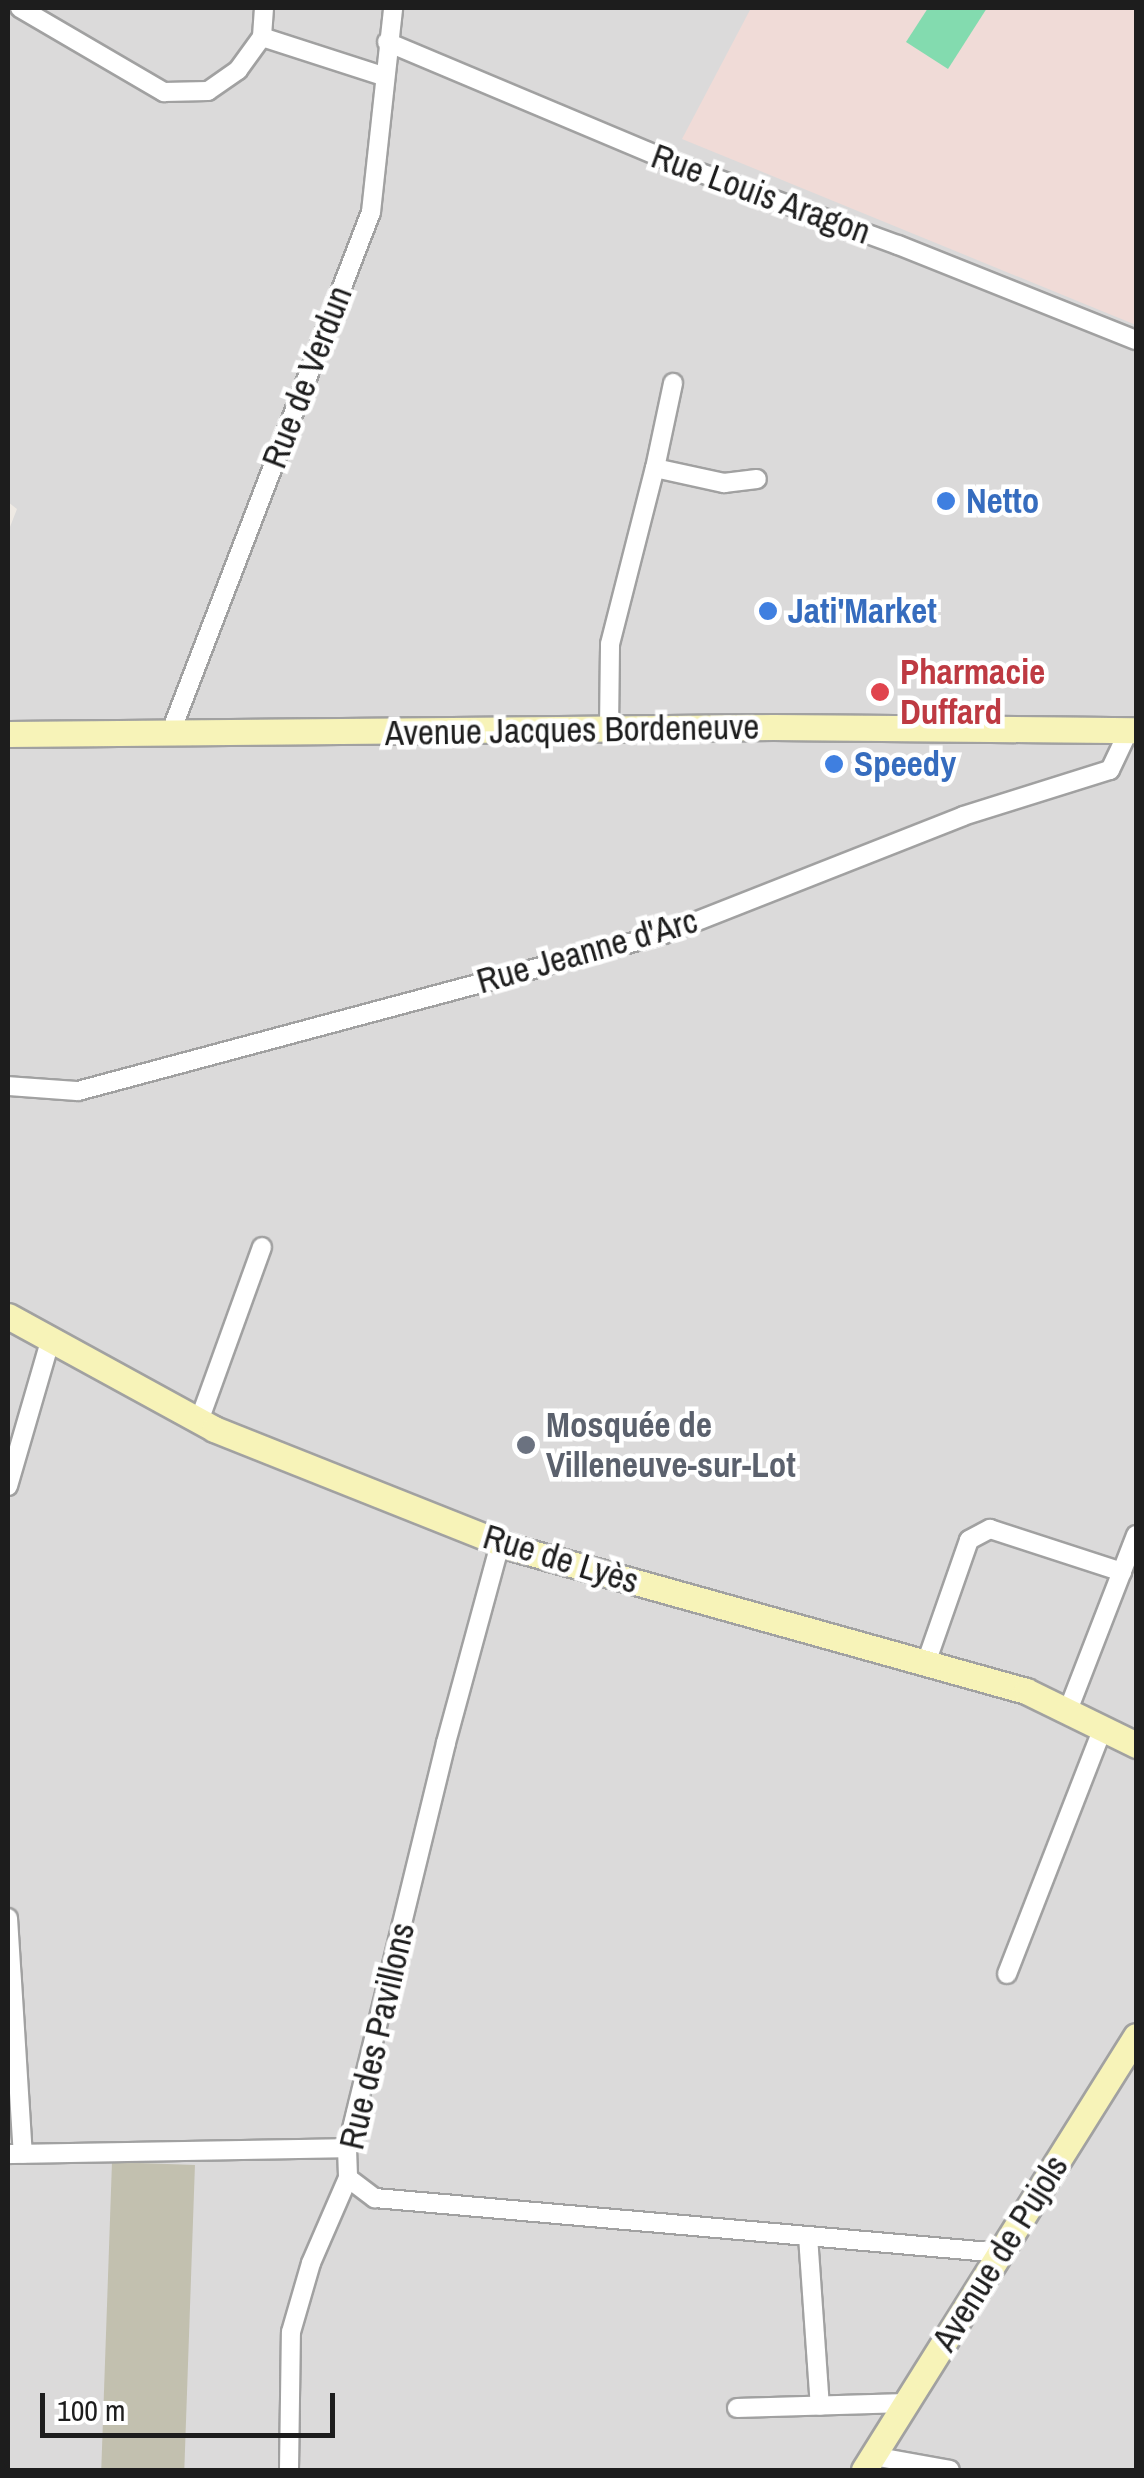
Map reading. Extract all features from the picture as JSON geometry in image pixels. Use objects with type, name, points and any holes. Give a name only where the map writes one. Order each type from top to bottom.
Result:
[{"type":"main road","name":"Avenue Jacques Bordeneuve","points":[[8,734],[1133,730]]},
{"type":"main road","name":"Rue de Lyès","points":[[8,1316],[199,1421],[500,1544],[1026,1691],[1136,1746]]},
{"type":"main road","name":"Avenue de Pujols","points":[[868,2463],[1136,2036]]},
{"type":"street","points":[[20,8],[164,92],[208,91],[238,70],[262,37],[264,8]]},
{"type":"street","name":"Rue de Verdun","points":[[170,734],[371,212],[392,8]]},
{"type":"street","points":[[262,37],[384,76]]},
{"type":"street","name":"Rue Louis Aragon","points":[[386,42],[678,165],[898,245],[1136,340]]},
{"type":"street","points":[[609,729],[610,644],[656,468],[673,384]]},
{"type":"street","points":[[656,468],[724,483],[757,479]]},
{"type":"street","name":"Rue Jeanne d'Arc","points":[[8,1086],[78,1091],[664,934],[963,816],[1110,770],[1133,730]]},
{"type":"street","points":[[199,1421],[262,1247]]},
{"type":"street","points":[[8,1486],[51,1338]]},
{"type":"street","points":[[926,1663],[969,1540],[990,1529],[1122,1572]]},
{"type":"street","points":[[1066,1713],[1136,1535]]},
{"type":"street","name":"Rue des Pavillons","points":[[500,1544],[446,1743],[347,2148],[348,2178],[375,2198],[1000,2253]]},
{"type":"street","points":[[1008,1974],[1102,1730]]},
{"type":"street","points":[[8,1918],[15,2154],[347,2148]]},
{"type":"street","points":[[289,2470],[290,2332],[311,2263],[348,2178]]},
{"type":"street","points":[[808,2236],[820,2406]]},
{"type":"street","points":[[737,2408],[906,2404]]},
{"type":"street","points":[[868,2463],[950,2470]]},
{"type":"shaded area","points":[[8,8],[1136,8],[1136,2470],[8,2470],[8,532],[17,509],[8,502]]},
{"type":"shaded area","points":[[751,8],[1136,8],[1136,325],[682,139]]},
{"type":"shaded area","points":[[112,2162],[195,2165],[184,2470],[101,2470]]},
{"type":"green space","points":[[928,8],[987,8],[948,69],[906,42]]},
{"type":"place","name":"Netto","points":[[946,501]]},
{"type":"place","name":"Jati'Market","points":[[768,611]]},
{"type":"place","name":"Pharmacie Duffard","points":[[880,692]]},
{"type":"place","name":"Speedy","points":[[834,764]]},
{"type":"place","name":"Mosquée de Villeneuve-sur-Lot","points":[[526,1445]]}]
